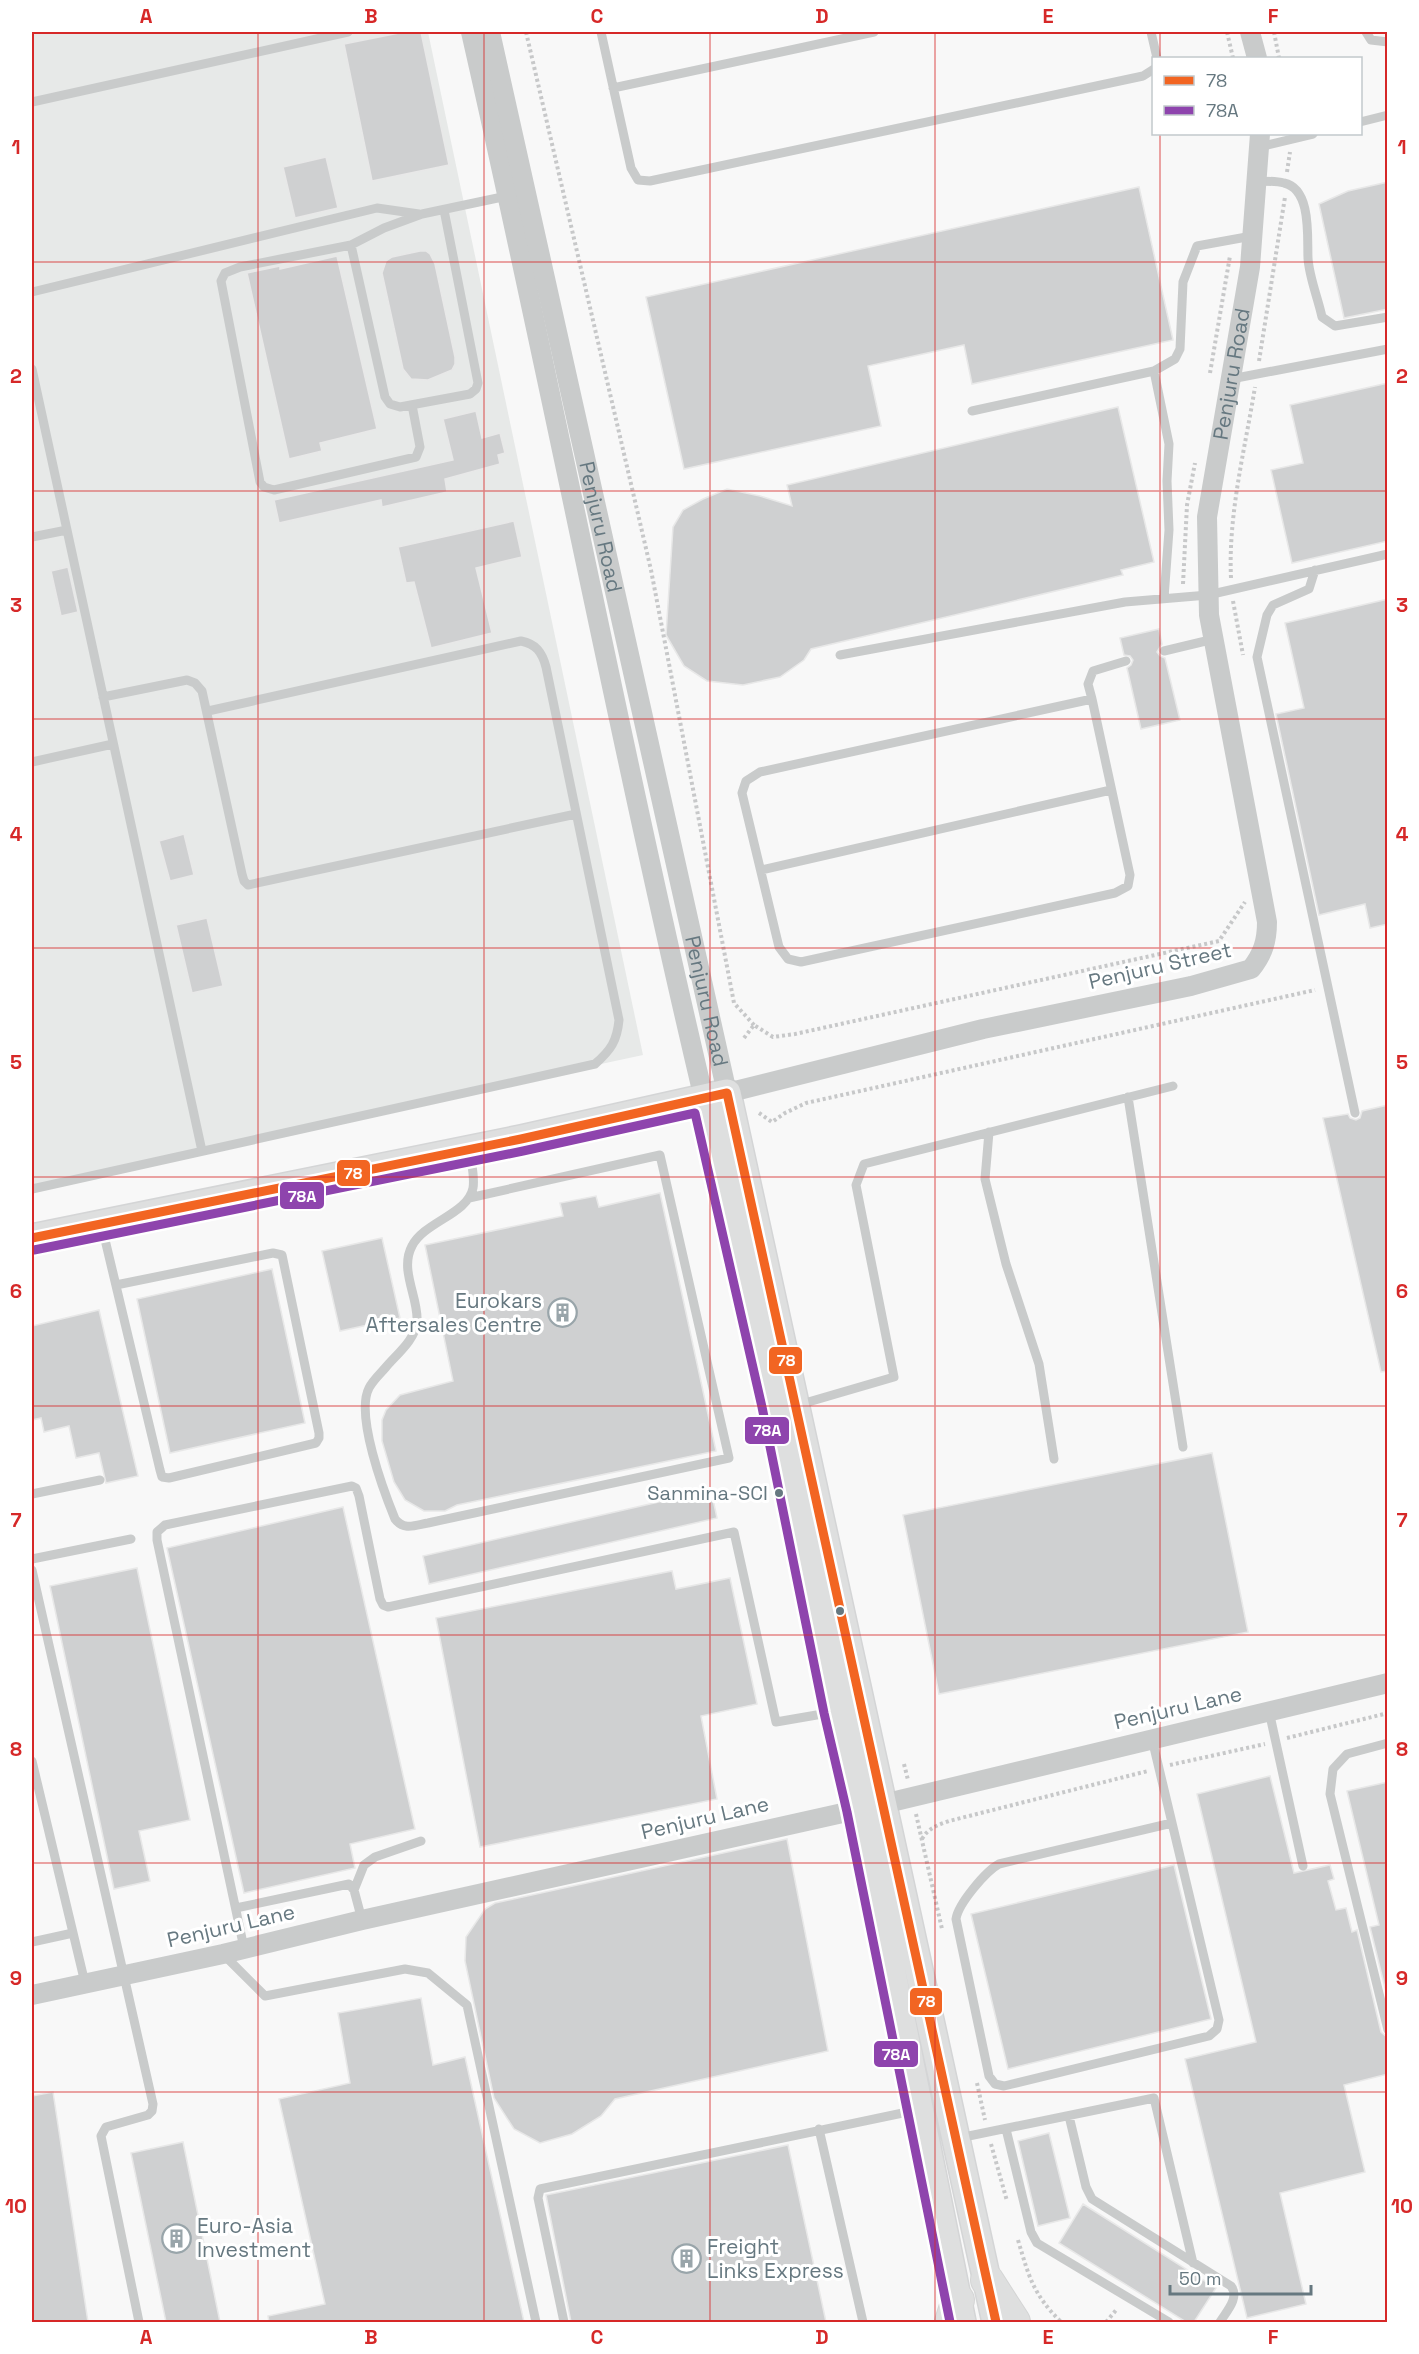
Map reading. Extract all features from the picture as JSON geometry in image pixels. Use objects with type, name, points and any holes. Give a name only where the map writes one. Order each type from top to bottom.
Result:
[{"type":"highway","points":[[987,2280],[1014,2322]]},
{"type":"main road","points":[[32,1238],[470,1149],[716,1096]]},
{"type":"main road","name":"Penjuru Road","points":[[716,1096],[796,1406],[871,1806],[920,2109],[957,2315]]},
{"type":"main road","name":"Penjuru Road","points":[[716,1096],[774,1404],[837,1712],[871,1806],[956,2139],[996,2322]]},
{"type":"street","name":"Penjuru Road","points":[[471,32],[508,196],[653,884],[716,1096]]},
{"type":"street","name":"Penjuru Road","points":[[490,32],[716,1096]]},
{"type":"street","points":[[1250,32],[1257,57]]},
{"type":"street","name":"Penjuru Road","points":[[1209,615],[1207,517],[1250,267],[1243,237],[1256,181],[1259,140]]},
{"type":"street","name":"Penjuru Street","points":[[716,1096],[983,1029],[1191,986],[1251,969],[1267,940],[1267,922],[1209,615]]},
{"type":"street","name":"Penjuru Lane","points":[[32,1995],[223,1954],[362,1920],[871,1806],[1388,1683]]},
{"type":"lane","points":[[32,102],[348,32]]},
{"type":"lane","points":[[601,32],[631,168],[638,180],[650,181],[1143,76],[1152,70]]},
{"type":"lane","points":[[613,88],[874,32]]},
{"type":"lane","points":[[1151,32],[1157,57]]},
{"type":"lane","points":[[1366,32],[1371,40],[1388,42]]},
{"type":"lane","points":[[1362,122],[1388,115]]},
{"type":"lane","points":[[1259,140],[1291,139],[1309,135]]},
{"type":"lane","points":[[1256,181],[1286,183],[1302,199],[1310,233],[1308,260],[1322,317],[1335,327],[1388,317]]},
{"type":"lane","points":[[412,405],[420,447],[416,457],[274,490],[264,486],[260,482],[221,281],[225,273],[240,267],[351,245],[384,228],[422,214],[508,196]]},
{"type":"lane","points":[[32,292],[377,208],[422,214]]},
{"type":"lane","points":[[351,245],[385,397],[393,406],[412,405],[470,394],[476,389],[478,383],[444,210]]},
{"type":"lane","points":[[972,411],[1154,371],[1175,359],[1180,349],[1183,282],[1197,246],[1243,237]]},
{"type":"lane","points":[[1231,379],[1388,349]]},
{"type":"lane","points":[[32,369],[202,1151]]},
{"type":"lane","points":[[1154,371],[1168,444],[1169,530],[1164,598]]},
{"type":"lane","points":[[32,537],[67,530]]},
{"type":"lane","points":[[840,655],[1125,602],[1208,595],[1388,554]]},
{"type":"lane","points":[[1316,570],[1309,589],[1273,604],[1267,615],[1257,657],[1355,1113]]},
{"type":"lane","points":[[1164,651],[1214,639]]},
{"type":"lane","points":[[32,1189],[595,1064],[607,1053],[617,1036],[619,1020],[546,667],[543,655],[530,643],[521,641],[208,711]]},
{"type":"lane","points":[[1092,699],[760,772],[746,781],[742,793],[779,946],[788,959],[801,962],[1115,893],[1128,886],[1130,875],[1092,699],[1088,684],[1093,671],[1126,661]]},
{"type":"lane","points":[[103,697],[187,680],[195,683],[202,691],[242,874],[248,885],[576,814]]},
{"type":"lane","points":[[32,762],[113,744]]},
{"type":"lane","points":[[761,870],[1112,790]]},
{"type":"lane","points":[[796,1406],[894,1377],[856,1185],[864,1164],[1173,1086]]},
{"type":"lane","points":[[1128,1097],[1183,1447]]},
{"type":"lane","points":[[989,1132],[985,1179],[1006,1264],[1039,1364],[1054,1459]]},
{"type":"lane","points":[[469,1198],[660,1155],[729,1458],[428,1523],[405,1527],[399,1525],[374,1465],[366,1418],[368,1388],[412,1336],[417,1322],[408,1269],[409,1253],[412,1244],[424,1231],[469,1198],[473,1187],[470,1149]]},
{"type":"lane","points":[[101,1223],[162,1477],[169,1478],[316,1443],[319,1433],[282,1255],[273,1253],[116,1285]]},
{"type":"lane","points":[[32,1494],[100,1480]]},
{"type":"lane","points":[[244,1948],[157,1540],[159,1528],[165,1525],[352,1486],[356,1488],[359,1496],[380,1599],[383,1605],[388,1607],[734,1532],[776,1722],[837,1712]]},
{"type":"lane","points":[[32,1559],[131,1539]]},
{"type":"lane","points":[[32,1570],[153,2104],[152,2111],[148,2115],[106,2127],[101,2136],[139,2322]]},
{"type":"lane","points":[[1269,1711],[1303,1866]]},
{"type":"lane","points":[[1152,1739],[1219,2020],[1217,2029],[1209,2036],[1004,2086],[995,2084],[989,2076],[956,1919],[958,1910],[987,1872],[999,1864],[1172,1823]]},
{"type":"lane","points":[[1388,1743],[1347,1754],[1333,1769],[1330,1794],[1388,2030]]},
{"type":"lane","points":[[32,1761],[85,1983]]},
{"type":"lane","points":[[354,1890],[364,1865],[375,1857],[421,1840]]},
{"type":"lane","points":[[236,1908],[349,1884],[354,1890],[362,1920]]},
{"type":"lane","points":[[32,1942],[73,1933]]},
{"type":"lane","points":[[223,1954],[265,1996],[405,1970],[428,1973],[467,2004],[536,2322]]},
{"type":"lane","points":[[956,2139],[1154,2098],[1193,2263]]},
{"type":"lane","points":[[564,2322],[538,2198],[540,2189],[920,2109]]},
{"type":"lane","points":[[1069,2116],[1086,2187],[1092,2199],[1231,2286],[1235,2298],[1220,2322]]},
{"type":"lane","points":[[819,2129],[863,2322]]},
{"type":"lane","points":[[1006,2129],[1031,2232],[1037,2243],[1169,2322]]},
{"type":"path","points":[[526,32],[651,570],[734,1003],[754,1025],[773,1037],[795,1034],[1219,941],[1247,898]]},
{"type":"path","points":[[1227,32],[1233,57]]},
{"type":"path","points":[[1274,32],[1279,57]]},
{"type":"path","points":[[1243,656],[1232,589],[1230,559],[1235,507],[1291,139]]},
{"type":"path","points":[[1209,384],[1243,237]]},
{"type":"path","points":[[1184,597],[1183,557],[1187,505],[1195,461]]},
{"type":"path","points":[[759,1113],[772,1122],[806,1103],[1309,993],[1317,986]]},
{"type":"path","points":[[744,1038],[754,1025]]},
{"type":"path","points":[[1106,2322],[1117,2309]]},
{"type":"shaded area","points":[[32,32],[428,32],[643,1055],[32,1186]]},
{"type":"building","points":[[404,32],[421,32],[449,165],[372,181],[344,44]]},
{"type":"building","points":[[326,157],[338,208],[295,218],[283,167]]},
{"type":"building","points":[[1388,182],[1388,309],[1344,318],[1319,204],[1348,191]]},
{"type":"building","points":[[1139,187],[1173,340],[972,384],[964,345],[868,366],[881,426],[684,469],[646,297]]},
{"type":"building","points":[[420,251],[430,254],[435,264],[455,357],[452,370],[428,380],[411,379],[403,369],[382,273],[386,261],[392,257]]},
{"type":"building","points":[[337,256],[377,429],[320,443],[322,451],[289,459],[247,273],[280,266],[280,269]]},
{"type":"building","points":[[1388,383],[1388,541],[1292,563],[1271,470],[1303,463],[1290,405]]},
{"type":"building","points":[[1118,407],[1154,562],[1121,570],[1123,575],[811,649],[804,660],[780,677],[743,685],[707,681],[684,666],[666,635],[673,527],[683,510],[703,499],[727,489],[792,506],[787,485]]},
{"type":"building","points":[[476,411],[482,438],[500,433],[505,453],[498,455],[500,464],[445,479],[447,492],[382,507],[381,500],[279,523],[274,500],[453,460],[443,419]]},
{"type":"building","points":[[514,521],[522,557],[476,568],[492,633],[431,648],[414,582],[406,583],[398,547]]},
{"type":"building","points":[[68,567],[78,612],[61,616],[51,571]]},
{"type":"building","points":[[1388,599],[1388,924],[1370,928],[1365,904],[1319,915],[1276,714],[1304,708],[1285,623]]},
{"type":"building","points":[[1159,629],[1162,644],[1157,652],[1165,658],[1180,720],[1141,729],[1127,668],[1133,660],[1130,656],[1124,655],[1120,638]]},
{"type":"building","points":[[184,834],[194,875],[170,881],[159,841]]},
{"type":"building","points":[[207,918],[223,986],[192,993],[176,925]]},
{"type":"building","points":[[1388,1105],[1388,1371],[1381,1372],[1323,1118],[1348,1114],[1350,1118],[1356,1120],[1360,1118],[1362,1111]]},
{"type":"building","name":"Eurokars Aftersales Centre","points":[[660,1193],[716,1451],[457,1505],[445,1511],[424,1511],[405,1500],[394,1482],[382,1441],[382,1420],[386,1410],[400,1395],[453,1381],[425,1245],[563,1216],[560,1203],[596,1196],[599,1207]]},
{"type":"building","points":[[382,1238],[400,1318],[340,1331],[322,1251]]},
{"type":"building","points":[[272,1269],[305,1423],[170,1453],[137,1299]]},
{"type":"building","points":[[99,1310],[138,1476],[106,1483],[99,1453],[76,1458],[69,1426],[44,1432],[41,1418],[32,1420],[32,1326]]},
{"type":"building","points":[[1212,1453],[1248,1632],[939,1694],[903,1515]]},
{"type":"building","points":[[711,1490],[717,1518],[429,1584],[423,1556]]},
{"type":"building","points":[[343,1507],[415,1829],[350,1844],[355,1868],[244,1893],[167,1548]]},
{"type":"building","points":[[137,1568],[190,1820],[139,1831],[150,1881],[114,1889],[50,1586]]},
{"type":"building","points":[[672,1571],[676,1589],[730,1578],[757,1704],[701,1716],[717,1799],[480,1847],[436,1618]]},
{"type":"building","points":[[1270,1776],[1294,1873],[1330,1865],[1334,1879],[1328,1881],[1336,1910],[1346,1908],[1352,1932],[1357,1930],[1381,2032],[1388,2038],[1388,2074],[1344,2085],[1365,2172],[1280,2193],[1306,2304],[1247,2318],[1185,2059],[1256,2042],[1197,1794]]},
{"type":"building","points":[[1388,1782],[1388,2000],[1370,1927],[1379,1925],[1347,1791]]},
{"type":"building","points":[[787,1839],[828,2051],[615,2099],[601,2116],[572,2134],[540,2143],[514,2129],[494,2098],[465,1961],[466,1937],[485,1909],[495,1903]]},
{"type":"building","points":[[1174,1865],[1211,2019],[1008,2069],[971,1914]]},
{"type":"building","points":[[421,1998],[433,2065],[465,2057],[524,2322],[269,2322],[268,2316],[325,2304],[279,2099],[350,2083],[338,2013]]},
{"type":"building","points":[[53,2092],[88,2322],[32,2322],[32,2096]]},
{"type":"building","points":[[1049,2133],[1070,2218],[1038,2226],[1018,2141]]},
{"type":"building","name":"Euro-Asia Investment","points":[[183,2142],[220,2322],[166,2322],[131,2153]]},
{"type":"building","name":"Freight Links Express","points":[[788,2145],[826,2322],[571,2322],[546,2195]]},
{"type":"building","points":[[1083,2204],[1216,2288],[1194,2322],[1186,2322],[1059,2243]]},
{"type":"transit line","name":"78","points":[[32,1238],[521,1139],[727,1093],[996,2322]]},
{"type":"transit line","name":"78A","points":[[34,1250],[523,1151],[695,1113],[762,1407],[950,2322]]},
{"type":"place","name":"Eurokars Aftersales Centre","points":[[563,1313]]},
{"type":"place","name":"Sanmina-SCI","points":[[779,1493]]},
{"type":"place","name":"Euro-Asia Investment","points":[[176,2238]]},
{"type":"place","name":"Freight Links Express","points":[[686,2259]]}]
